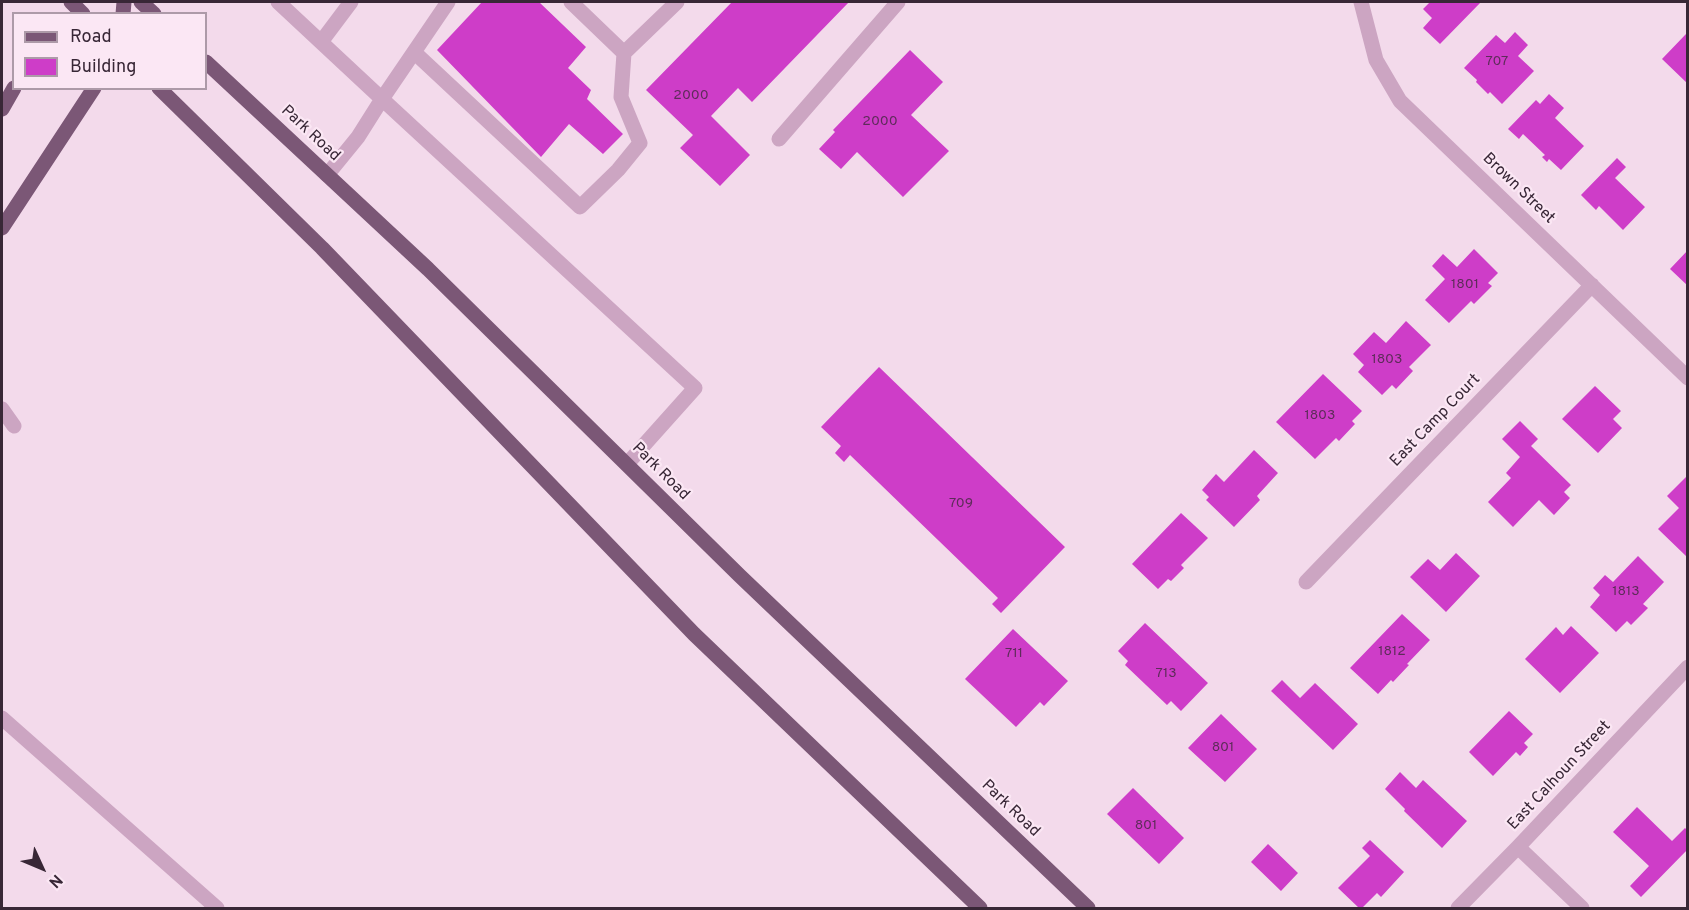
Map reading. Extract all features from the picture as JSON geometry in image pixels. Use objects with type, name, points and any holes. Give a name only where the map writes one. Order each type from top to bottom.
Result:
[{"type":"main road","name":"Park Road","points":[[207,63],[428,269],[740,576],[1088,909]]},
{"type":"main road","points":[[2,109],[13,90]]},
{"type":"main road","points":[[2,228],[93,90]]},
{"type":"main road","points":[[161,90],[322,248],[694,634],[980,909]]},
{"type":"street","points":[[278,2],[695,388],[627,464]]},
{"type":"street","points":[[321,42],[351,2]]},
{"type":"street","points":[[327,175],[358,137],[448,2]]},
{"type":"street","points":[[571,2],[624,53]]},
{"type":"street","points":[[414,52],[580,207],[618,170],[640,143],[621,97],[624,53],[677,2]]},
{"type":"street","points":[[779,139],[898,2]]},
{"type":"street","name":"Brown Street","points":[[1361,2],[1376,60],[1400,101],[1688,378]]},
{"type":"street","name":"East Camp Court","points":[[1306,582],[1592,285]]},
{"type":"street","points":[[2,409],[14,426]]},
{"type":"street","name":"East Calhoun Street","points":[[1458,909],[1688,667]]},
{"type":"street","points":[[2,718],[217,909]]},
{"type":"street","points":[[1518,847],[1582,909]]},
{"type":"building","points":[[482,2],[539,2],[586,47],[568,68],[591,90],[587,99],[623,134],[603,154],[569,124],[541,157],[437,50]]},
{"type":"building","points":[[732,2],[849,2],[752,102],[738,88],[711,116],[750,155],[720,186],[680,148],[693,135],[646,90]]},
{"type":"building","points":[[1430,2],[1481,2],[1440,44],[1423,28],[1432,18],[1423,9]]},
{"type":"building","points":[[1515,32],[1528,45],[1518,56],[1534,71],[1502,104],[1490,92],[1488,94],[1464,68],[1496,35],[1505,43]]},
{"type":"building","points":[[1686,34],[1688,35],[1688,84],[1662,59]]},
{"type":"building","points":[[910,50],[943,82],[911,115],[949,151],[903,197],[857,152],[841,169],[819,149],[835,132],[833,130]]},
{"type":"building","points":[[1549,94],[1564,108],[1555,118],[1584,146],[1561,170],[1549,159],[1547,162],[1542,157],[1545,155],[1523,134],[1519,139],[1508,129],[1536,100],[1540,104]]},
{"type":"building","points":[[1617,158],[1626,167],[1615,178],[1645,207],[1623,230],[1599,206],[1596,210],[1581,195]]},
{"type":"building","points":[[1474,249],[1498,273],[1488,283],[1492,286],[1474,304],[1471,301],[1449,323],[1425,300],[1445,279],[1432,266],[1443,254],[1457,267]]},
{"type":"building","points":[[1688,250],[1688,286],[1670,269]]},
{"type":"building","points":[[1406,321],[1431,345],[1409,367],[1413,371],[1396,389],[1392,385],[1382,395],[1358,372],[1364,365],[1353,354],[1374,332],[1386,343]]},
{"type":"building","points":[[879,367],[1065,547],[1001,613],[992,604],[998,598],[850,455],[844,462],[835,453],[841,446],[821,427]]},
{"type":"building","points":[[1323,374],[1362,411],[1352,421],[1355,424],[1339,441],[1336,438],[1315,459],[1276,422]]},
{"type":"building","points":[[1595,386],[1621,411],[1613,419],[1622,428],[1598,453],[1562,419]]},
{"type":"building","points":[[1520,421],[1538,439],[1531,446],[1571,485],[1564,492],[1570,498],[1554,515],[1539,500],[1513,527],[1488,502],[1511,478],[1506,473],[1520,457],[1502,439]]},
{"type":"building","points":[[1254,450],[1278,473],[1257,496],[1260,500],[1234,527],[1206,500],[1209,497],[1202,490],[1216,474],[1224,482]]},
{"type":"building","points":[[1688,475],[1688,555],[1686,556],[1658,529],[1679,508],[1667,496]]},
{"type":"building","points":[[1181,513],[1208,538],[1181,565],[1184,568],[1171,581],[1168,579],[1158,589],[1132,564]]},
{"type":"building","points":[[1456,553],[1480,576],[1446,612],[1410,577],[1428,559],[1440,570]]},
{"type":"building","points":[[1638,556],[1664,582],[1643,604],[1648,608],[1631,625],[1627,621],[1616,632],[1590,607],[1600,595],[1593,588],[1605,575],[1613,582]]},
{"type":"building","points":[[1402,614],[1430,640],[1393,682],[1391,680],[1378,694],[1350,668]]},
{"type":"building","points":[[1145,623],[1208,683],[1181,711],[1171,701],[1167,705],[1125,665],[1128,661],[1118,651]]},
{"type":"building","points":[[1571,626],[1599,653],[1560,693],[1525,659],[1556,627],[1563,635]]},
{"type":"building","points":[[1013,629],[1068,681],[1044,706],[1040,702],[1016,727],[965,679]]},
{"type":"building","points":[[1282,680],[1300,698],[1315,683],[1358,724],[1333,750],[1271,691]]},
{"type":"building","points":[[1509,711],[1533,734],[1524,743],[1528,747],[1520,756],[1516,752],[1493,776],[1469,752]]},
{"type":"building","points":[[1221,714],[1257,749],[1225,782],[1188,748]]},
{"type":"building","points":[[1400,772],[1416,788],[1423,780],[1467,821],[1442,848],[1385,789]]},
{"type":"building","points":[[1133,788],[1184,838],[1159,864],[1107,814]]},
{"type":"building","points":[[1637,807],[1672,841],[1685,828],[1688,831],[1688,849],[1641,897],[1630,886],[1649,866],[1613,832]]},
{"type":"building","points":[[1370,840],[1404,872],[1381,897],[1377,893],[1362,908],[1359,908],[1338,888],[1370,856],[1362,848]]},
{"type":"building","points":[[1268,844],[1298,873],[1281,891],[1251,862]]}]
